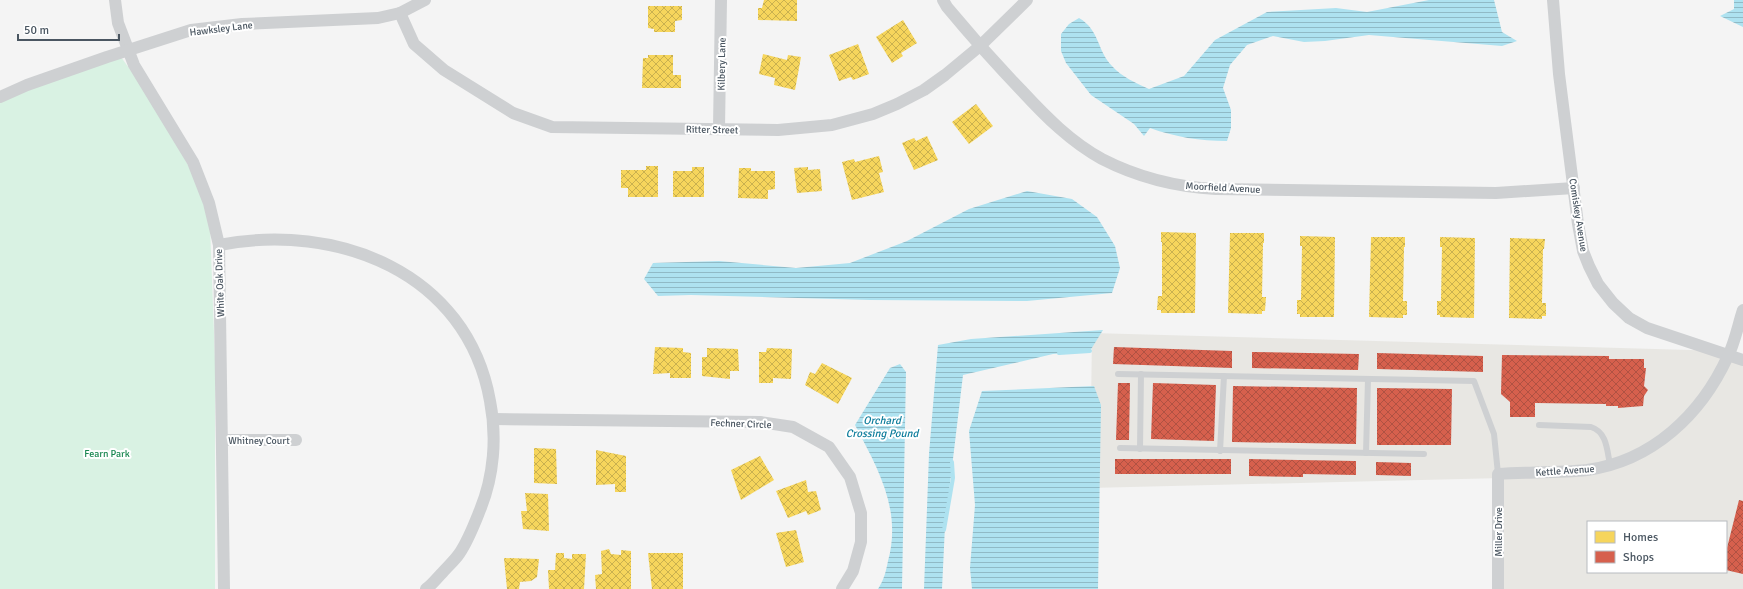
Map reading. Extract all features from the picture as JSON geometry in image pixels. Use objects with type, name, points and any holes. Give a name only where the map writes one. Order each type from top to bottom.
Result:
[{"type":"street","name":"White Oak Drive","points":[[115,0],[118,23],[127,50],[134,65],[193,162],[209,203],[219,245],[224,589]]},
{"type":"street","name":"Hawksley Lane","points":[[0,97],[27,85],[127,50],[191,30],[242,24],[378,18],[400,14],[424,0]]},
{"type":"street","name":"Kilbery Lane","points":[[720,128],[721,0]]},
{"type":"street","name":"Moorfield Avenue","points":[[943,0],[980,46],[1049,120],[1066,135],[1102,159],[1154,179],[1200,188],[1224,189],[1496,192],[1574,188]]},
{"type":"street","name":"Ritter Street","points":[[400,14],[414,44],[444,70],[513,113],[552,127],[720,128],[778,130],[819,127],[873,114],[887,109],[924,90],[980,46],[1027,0]]},
{"type":"street","name":"Comiskey Avenue","points":[[1553,0],[1559,74],[1578,224],[1583,251],[1598,284],[1613,303],[1629,318],[1647,328],[1743,360]]},
{"type":"street","points":[[219,245],[262,240],[300,240],[336,245],[382,262],[416,280],[449,310],[471,341],[487,381],[494,419],[493,461],[487,493],[474,526],[459,554],[430,588]]},
{"type":"street","name":"Kettle Avenue","points":[[1498,474],[1586,470],[1610,465],[1643,452],[1659,443],[1693,411],[1709,390],[1728,356],[1743,310]]},
{"type":"street","name":"Fechner Circle","points":[[494,419],[760,422],[793,427],[828,447],[850,477],[861,513],[861,542],[853,571],[842,589]]},
{"type":"street","name":"Whitney Court","points":[[222,440],[296,440]]},
{"type":"street","name":"Miller Drive","points":[[1498,474],[1498,589]]},
{"type":"lane","points":[[1118,374],[1474,381],[1494,434],[1498,474]]},
{"type":"lane","points":[[1140,374],[1140,449]]},
{"type":"lane","points":[[1220,451],[1224,376]]},
{"type":"lane","points":[[1366,453],[1368,379]]},
{"type":"lane","points":[[1538,425],[1591,427],[1598,430],[1604,437],[1610,465]]},
{"type":"lane","points":[[1120,448],[1424,454]]},
{"type":"shaded area","points":[[1092,333],[1725,351],[1743,364],[1743,589],[1502,589],[1502,478],[1090,488]]},
{"type":"green space","name":"Fearn Park","points":[[121,57],[159,110],[198,184],[210,226],[215,360],[215,589],[0,589],[0,98]]},
{"type":"water","points":[[1429,0],[1494,0],[1502,32],[1517,41],[1502,46],[1369,35],[1325,41],[1304,42],[1273,36],[1247,45],[1230,65],[1223,88],[1231,110],[1231,128],[1227,141],[1188,138],[1150,128],[1144,136],[1134,124],[1091,95],[1066,63],[1061,51],[1061,34],[1069,24],[1079,18],[1091,28],[1103,54],[1112,66],[1125,77],[1149,89],[1184,76],[1215,40],[1267,12],[1336,8],[1367,12]]},
{"type":"water","points":[[1734,0],[1743,0],[1743,27],[1720,16],[1734,9]]},
{"type":"water","points":[[1027,191],[1072,199],[1097,217],[1115,246],[1120,268],[1112,293],[1027,301],[870,300],[691,295],[658,296],[644,279],[653,263],[719,261],[796,268],[850,263],[907,241],[969,209]]},
{"type":"water","points":[[1103,330],[1090,351],[1053,354],[963,375],[945,526],[942,589],[924,589],[929,454],[938,345],[971,339]]},
{"type":"water","name":"Orchard Crossing Pound","points":[[900,364],[906,372],[902,589],[878,589],[886,572],[892,542],[890,507],[879,474],[855,425],[890,368]]},
{"type":"water","points":[[1094,386],[1101,405],[1098,589],[972,589],[970,568],[975,505],[969,431],[982,391]]},
{"type":"building: Homes","points":[[764,0],[797,0],[797,21],[758,20],[758,8],[762,8]]},
{"type":"building: Homes","points":[[648,6],[682,6],[682,20],[675,21],[675,32],[654,32],[654,29],[648,28]]},
{"type":"building: Homes","points":[[903,20],[917,43],[901,53],[903,56],[892,63],[876,37]]},
{"type":"building: Homes","points":[[858,44],[869,74],[853,80],[851,77],[839,81],[829,55]]},
{"type":"building: Homes","points":[[763,54],[787,60],[788,55],[801,57],[795,90],[774,85],[775,78],[759,74]]},
{"type":"building: Homes","points":[[648,55],[673,55],[673,75],[681,75],[681,88],[642,88],[643,58],[648,58]]},
{"type":"building: Homes","points":[[976,104],[993,126],[969,144],[952,122]]},
{"type":"building: Homes","points":[[927,136],[938,160],[914,170],[902,143],[914,138],[916,141]]},
{"type":"building: Homes","points":[[879,156],[883,172],[879,173],[884,192],[852,200],[842,162],[854,159],[855,162]]},
{"type":"building: Homes","points":[[646,166],[658,166],[658,197],[628,197],[628,188],[621,188],[621,170],[646,170]]},
{"type":"building: Homes","points":[[692,167],[704,167],[704,197],[673,197],[673,171],[692,171]]},
{"type":"building: Homes","points":[[808,167],[808,170],[820,169],[822,191],[797,193],[794,168]]},
{"type":"building: Homes","points":[[739,168],[751,168],[751,171],[775,171],[775,189],[768,190],[768,199],[738,198]]},
{"type":"building: Homes","points":[[1161,232],[1196,233],[1195,313],[1161,313],[1161,310],[1157,310],[1158,296],[1162,296]]},
{"type":"building: Homes","points":[[1230,233],[1264,233],[1262,297],[1266,297],[1265,311],[1262,311],[1262,314],[1228,313]]},
{"type":"building: Homes","points":[[1300,236],[1335,237],[1334,317],[1300,317],[1300,314],[1297,314],[1297,300],[1301,300],[1302,246],[1300,246]]},
{"type":"building: Homes","points":[[1371,237],[1405,237],[1403,301],[1407,301],[1407,315],[1403,315],[1403,318],[1369,317]]},
{"type":"building: Homes","points":[[1440,237],[1475,238],[1474,318],[1440,317],[1440,315],[1437,315],[1437,301],[1441,301],[1442,247],[1440,247]]},
{"type":"building: Homes","points":[[1510,238],[1545,239],[1543,249],[1542,303],[1546,303],[1546,316],[1542,316],[1542,319],[1509,318]]},
{"type":"building: Homes","points":[[655,347],[683,348],[683,352],[691,353],[691,378],[670,378],[670,373],[653,374]]},
{"type":"building: Homes","points":[[707,348],[738,349],[739,371],[730,371],[730,379],[702,376],[702,357],[707,357]]},
{"type":"building: Homes","points":[[767,348],[792,349],[791,379],[773,378],[773,383],[759,383],[759,352],[766,352]]},
{"type":"building: Homes","points":[[822,363],[852,378],[838,404],[805,385],[810,372],[815,374]]},
{"type":"building: Homes","points":[[534,448],[556,449],[557,484],[534,483]]},
{"type":"building: Homes","points":[[596,450],[626,456],[626,492],[615,492],[615,484],[596,485]]},
{"type":"building: Homes","points":[[760,456],[774,480],[741,500],[731,470]]},
{"type":"building: Homes","points":[[806,480],[808,492],[816,491],[821,510],[808,515],[806,511],[788,518],[776,491]]},
{"type":"building: Homes","points":[[525,493],[548,494],[549,531],[523,529],[521,511],[527,511]]},
{"type":"building: Homes","points":[[796,530],[804,562],[786,567],[776,533]]},
{"type":"building: Homes","points":[[609,549],[611,554],[621,555],[621,550],[631,551],[631,589],[596,589],[595,575],[602,574],[601,551]]},
{"type":"building: Homes","points":[[556,553],[564,553],[564,558],[572,559],[572,554],[586,554],[584,589],[549,589],[548,570],[555,570]]},
{"type":"building: Homes","points":[[648,553],[683,553],[683,589],[652,589]]},
{"type":"building: Homes","points":[[504,558],[539,559],[537,577],[531,581],[520,582],[519,589],[507,589]]},
{"type":"building: Shops","points":[[1114,347],[1232,351],[1232,368],[1113,364]]},
{"type":"building: Shops","points":[[1252,352],[1359,354],[1358,370],[1252,368]]},
{"type":"building: Shops","points":[[1377,353],[1483,356],[1483,372],[1377,369]]},
{"type":"building: Shops","points":[[1502,355],[1609,356],[1609,359],[1644,359],[1644,368],[1646,368],[1644,386],[1648,390],[1644,396],[1643,406],[1618,408],[1618,406],[1606,406],[1606,404],[1535,403],[1535,417],[1510,417],[1510,402],[1501,394]]},
{"type":"building: Shops","points":[[1118,383],[1130,383],[1129,440],[1116,440]]},
{"type":"building: Shops","points":[[1153,383],[1216,385],[1214,441],[1151,439]]},
{"type":"building: Shops","points":[[1233,386],[1357,388],[1356,444],[1232,442]]},
{"type":"building: Shops","points":[[1377,388],[1452,389],[1451,445],[1377,445]]},
{"type":"building: Shops","points":[[1115,459],[1231,459],[1231,474],[1115,474]]},
{"type":"building: Shops","points":[[1249,459],[1356,461],[1356,475],[1303,474],[1303,477],[1249,476]]},
{"type":"building: Shops","points":[[1376,462],[1411,463],[1411,476],[1376,475]]},
{"type":"building: Shops","points":[[1739,500],[1743,501],[1743,574],[1727,570],[1727,548]]},
{"type":"waterway","points":[[1059,353],[1090,351]]},
{"type":"waterway","points":[[944,530],[953,478],[952,462]]}]
